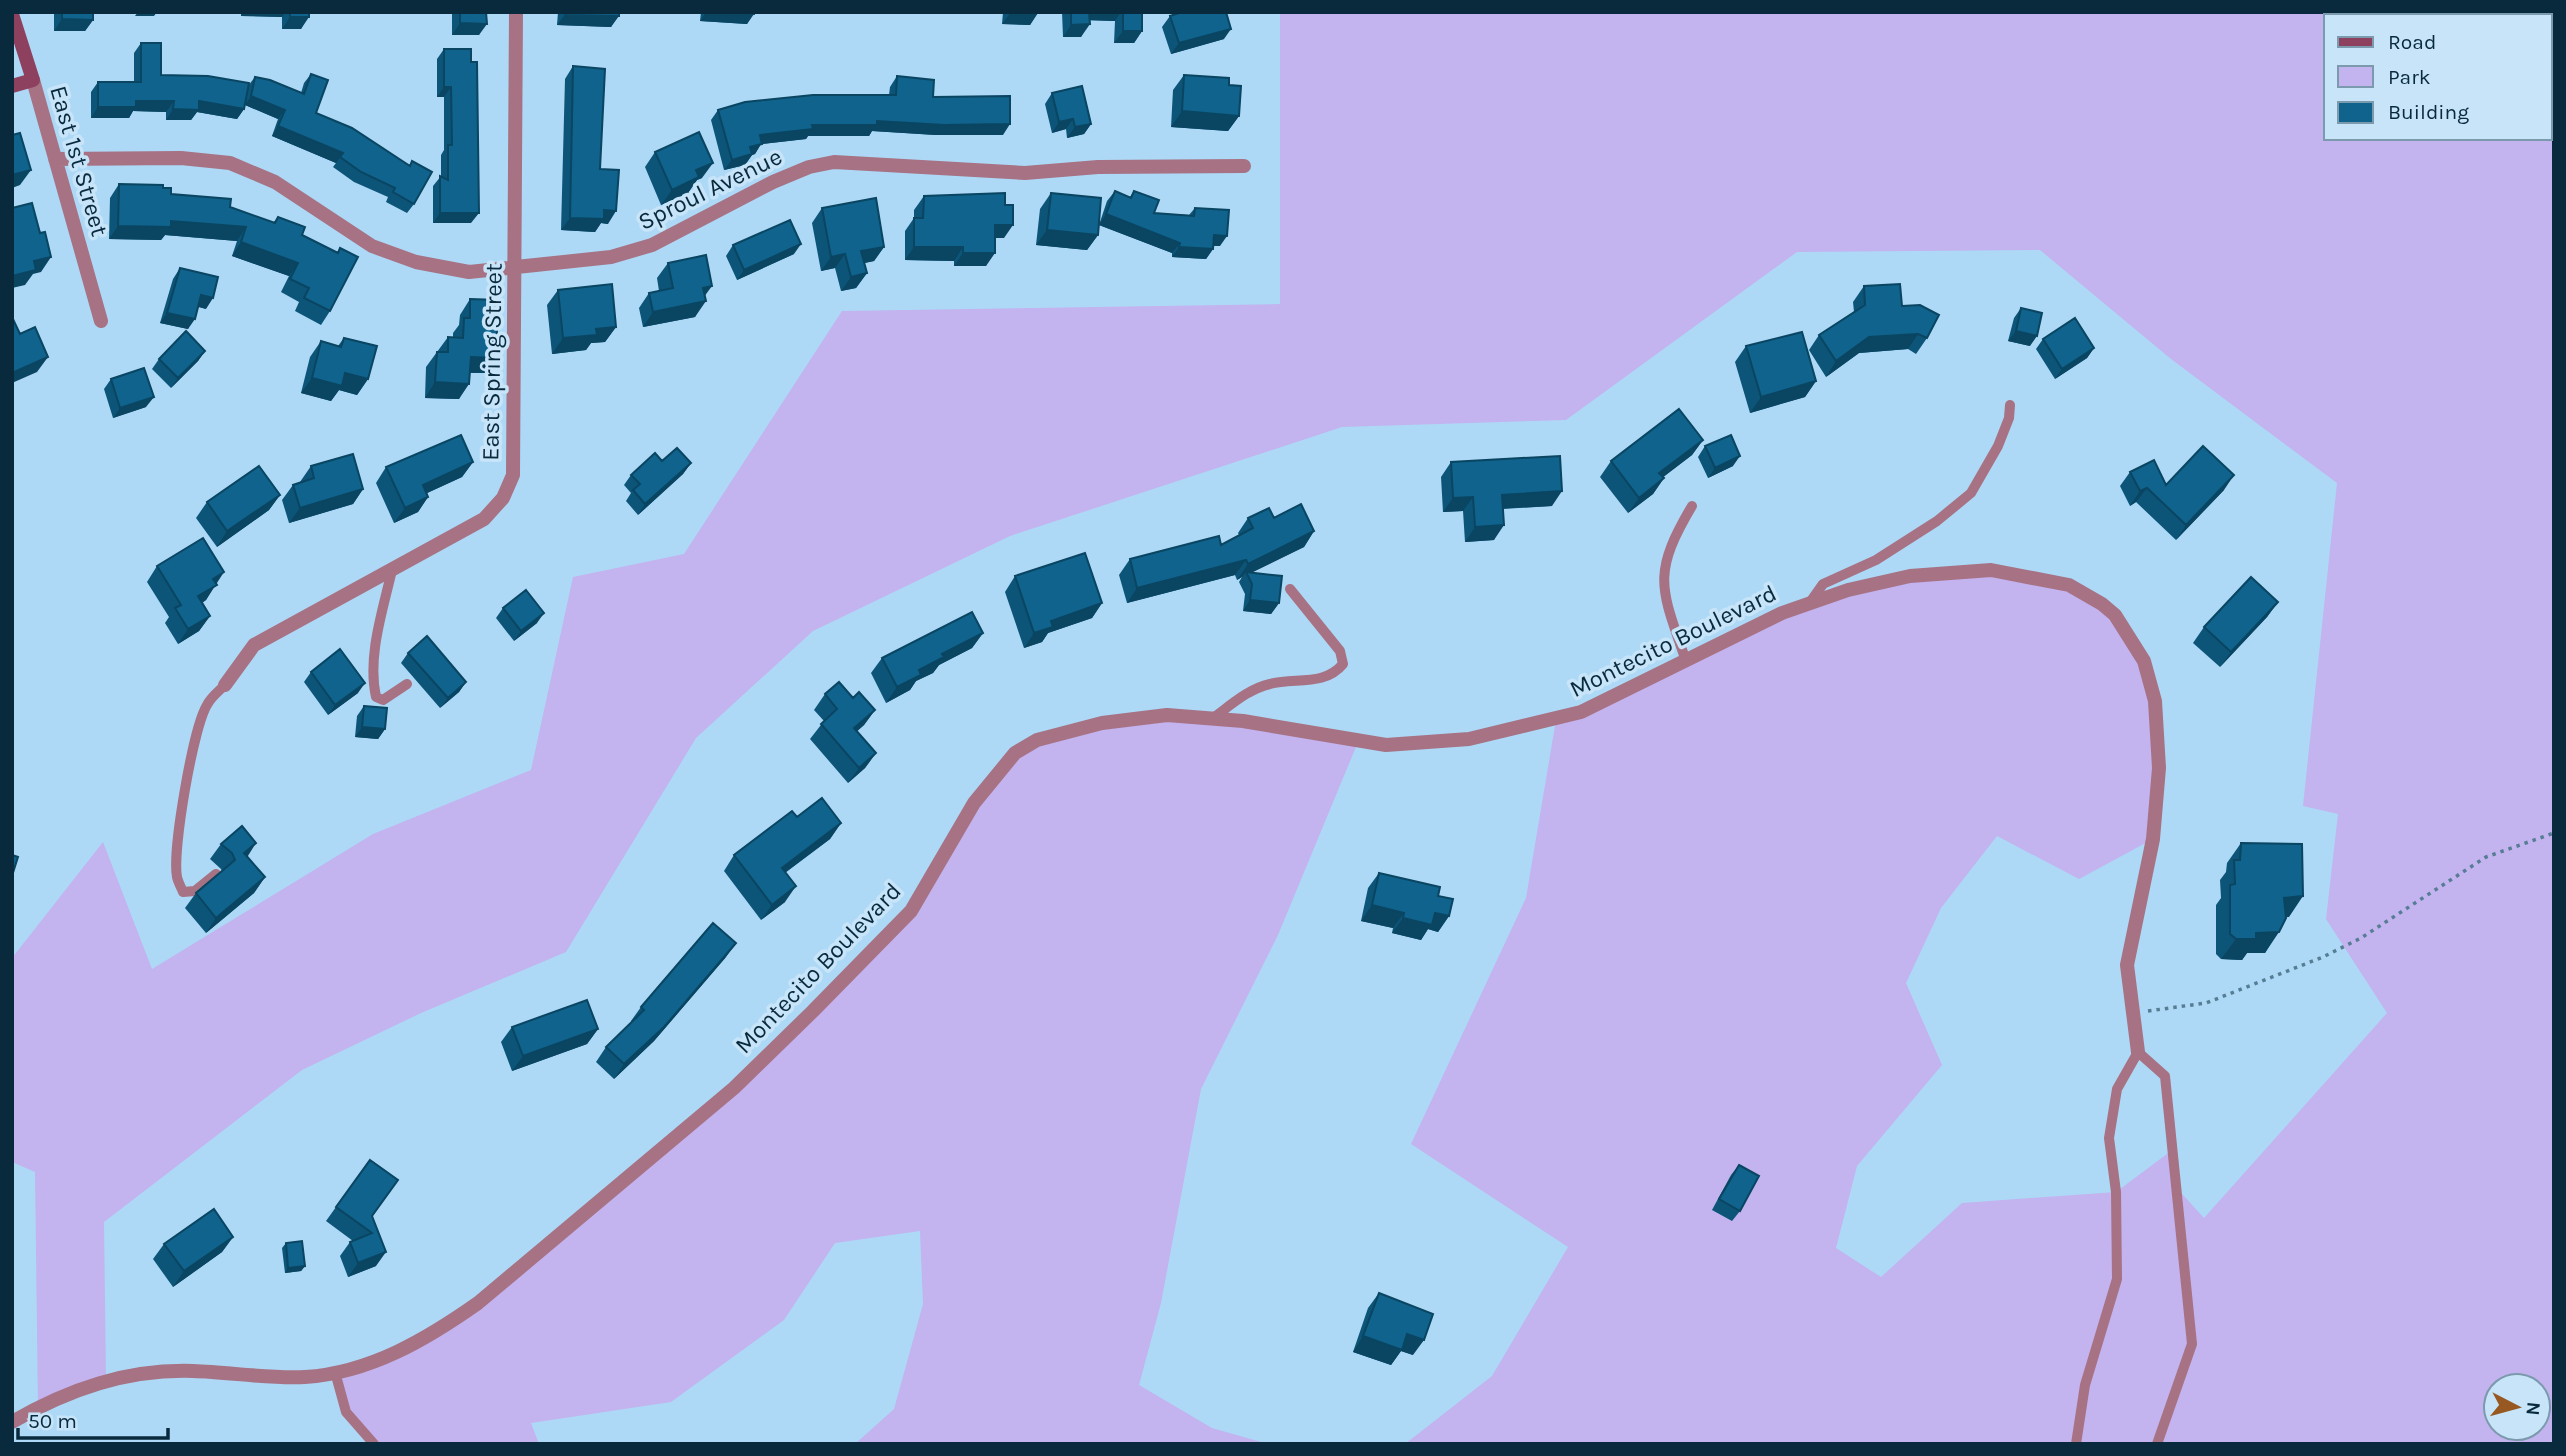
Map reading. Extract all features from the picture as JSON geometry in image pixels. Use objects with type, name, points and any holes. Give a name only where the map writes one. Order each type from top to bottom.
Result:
[{"type":"street","name":"East Spring Street","points":[[225,685],[254,645],[484,519],[503,498],[513,475],[517,267],[516,12]]},
{"type":"street","name":"East 1st Street","points":[[12,14],[101,321]]},
{"type":"street","points":[[12,86],[33,80]]},
{"type":"street","name":"Sproul Avenue","points":[[55,159],[181,158],[230,163],[275,183],[372,246],[416,262],[469,272],[611,257],[652,245],[773,182],[809,167],[834,162],[1026,173],[1098,167],[1244,166]]},
{"type":"street","name":"Montecito Boulevard","points":[[12,1422],[71,1392],[141,1372],[191,1371],[304,1377],[335,1372],[397,1353],[450,1323],[734,1088],[911,911],[974,803],[1014,753],[1037,740],[1102,723],[1167,715],[1213,718],[1386,745],[1456,741],[1556,720],[1581,712],[1811,601],[1910,576],[1991,570],[2069,585],[2102,604],[2123,625],[2144,661],[2151,681],[2159,754],[2153,839],[2127,965],[2138,1052]]},
{"type":"lane","points":[[1811,601],[1823,584],[1876,560],[1937,521],[1971,493],[1998,446],[2009,418],[2010,405]]},
{"type":"lane","points":[[1686,661],[1670,614],[1662,573],[1671,541],[1692,506]]},
{"type":"lane","points":[[392,570],[374,662],[376,697],[383,701],[407,684]]},
{"type":"lane","points":[[1213,718],[1247,693],[1270,684],[1318,680],[1343,664],[1340,651],[1290,589]]},
{"type":"lane","points":[[216,874],[195,891],[183,892],[176,876],[187,778],[197,736],[207,704],[225,685]]},
{"type":"lane","points":[[2076,1444],[2085,1385],[2117,1279],[2116,1192],[2109,1138],[2117,1089],[2138,1052],[2165,1076],[2192,1344],[2157,1444]]},
{"type":"lane","points":[[335,1372],[346,1412],[374,1444]]},
{"type":"path","points":[[2132,1010],[2163,1011],[2206,1003],[2323,957],[2361,938],[2486,857],[2554,833]]},
{"type":"green space","points":[[1280,12],[2554,12],[2554,1444],[1405,1444],[1492,1376],[1568,1247],[1411,1144],[1526,898],[1556,720],[1782,613],[1943,572],[2049,579],[2115,615],[2151,681],[2153,839],[2079,879],[1997,836],[1941,908],[1906,983],[1942,1065],[1857,1166],[1836,1248],[1881,1277],[1962,1203],[2116,1192],[2171,1151],[2174,1185],[2204,1218],[2387,1013],[2326,919],[2338,814],[2303,806],[2337,483],[2171,359],[2040,250],[1797,252],[1566,420],[1342,427],[1010,536],[813,631],[696,738],[566,952],[421,1013],[302,1070],[104,1222],[106,1380],[38,1408],[35,1172],[12,1162],[12,958],[103,842],[152,969],[373,834],[531,770],[573,577],[684,554],[842,311],[1280,304]]},
{"type":"green space","points":[[1167,715],[1358,742],[1278,935],[1201,1089],[1161,1303],[1139,1385],[1212,1428],[1268,1444],[855,1444],[894,1409],[923,1304],[920,1231],[835,1243],[784,1320],[671,1402],[531,1423],[539,1444],[374,1444],[346,1412],[335,1372],[440,1330],[734,1088],[911,911],[974,803],[1037,740]]},
{"type":"building","points":[[62,12],[93,12],[93,20],[62,19]]},
{"type":"building","points":[[290,12],[309,12],[309,17],[290,17]]},
{"type":"building","points":[[460,12],[486,12],[487,24],[460,23]]},
{"type":"building","points":[[565,12],[619,12],[619,16],[565,15]]},
{"type":"building","points":[[1071,12],[1089,12],[1090,24],[1071,25]]},
{"type":"building","points":[[1123,12],[1142,12],[1142,31],[1123,31]]},
{"type":"building","points":[[1182,12],[1226,12],[1231,29],[1179,43],[1170,16]]},
{"type":"building","points":[[141,43],[161,43],[161,75],[208,76],[249,83],[244,109],[199,101],[199,110],[173,109],[174,101],[136,101],[136,107],[98,107],[98,82],[141,82]]},
{"type":"building","points":[[444,49],[471,49],[471,62],[477,62],[479,213],[440,213],[440,176],[448,180],[448,145],[452,145],[451,87],[444,87]]},
{"type":"building","points":[[573,66],[605,69],[600,169],[619,170],[616,211],[604,210],[604,219],[570,218]]},
{"type":"building","points":[[311,74],[328,80],[316,113],[352,128],[410,166],[412,161],[432,172],[414,204],[393,192],[395,188],[361,172],[340,157],[343,153],[278,126],[285,110],[251,96],[255,77],[304,94]]},
{"type":"building","points":[[1184,75],[1229,78],[1229,85],[1241,86],[1239,116],[1182,111]]},
{"type":"building","points":[[897,76],[934,80],[933,97],[1010,96],[1010,124],[944,125],[877,121],[877,125],[812,125],[813,129],[760,135],[762,144],[750,147],[752,154],[732,160],[718,110],[745,102],[813,95],[896,95]]},
{"type":"building","points":[[1082,86],[1091,124],[1075,127],[1073,119],[1059,122],[1052,93]]},
{"type":"building","points":[[699,132],[713,163],[696,170],[699,177],[672,190],[655,152]]},
{"type":"building","points":[[20,133],[31,170],[12,175],[12,135]]},
{"type":"building","points":[[119,184],[163,185],[163,188],[171,188],[171,194],[231,199],[230,207],[275,223],[278,217],[305,227],[302,235],[338,253],[340,248],[358,257],[330,311],[304,298],[309,288],[290,279],[298,263],[241,242],[246,227],[171,221],[171,227],[118,226]]},
{"type":"building","points":[[1115,191],[1131,198],[1134,191],[1159,200],[1154,213],[1194,216],[1195,208],[1229,210],[1227,236],[1214,235],[1213,249],[1179,247],[1180,243],[1106,214]]},
{"type":"building","points":[[1005,193],[1005,205],[1013,205],[1013,225],[995,225],[995,253],[963,253],[963,247],[914,247],[914,218],[923,218],[924,196]]},
{"type":"building","points":[[1051,193],[1101,198],[1098,235],[1047,230]]},
{"type":"building","points":[[876,198],[884,247],[861,251],[867,273],[851,277],[845,254],[831,257],[822,208]]},
{"type":"building","points":[[32,203],[40,233],[45,232],[51,257],[34,261],[36,270],[12,276],[12,208]]},
{"type":"building","points":[[790,220],[801,244],[744,270],[733,245]]},
{"type":"building","points":[[706,255],[712,286],[703,288],[706,301],[653,312],[649,293],[673,288],[668,263]]},
{"type":"building","points":[[180,268],[218,277],[213,298],[201,295],[195,319],[167,313]]},
{"type":"building","points":[[612,284],[616,327],[596,329],[597,335],[563,338],[558,290]]},
{"type":"building","points":[[1900,284],[1902,306],[1920,305],[1939,315],[1927,338],[1918,334],[1869,337],[1836,361],[1819,335],[1865,305],[1864,286]]},
{"type":"building","points":[[470,299],[498,300],[496,358],[471,357],[469,384],[435,382],[437,352],[448,352],[448,337],[463,338],[464,318],[470,318]]},
{"type":"building","points":[[2021,308],[2042,313],[2037,336],[2016,331]]},
{"type":"building","points":[[12,317],[20,334],[35,327],[48,357],[12,373]]},
{"type":"building","points":[[2075,318],[2094,348],[2062,369],[2043,339]]},
{"type":"building","points":[[186,331],[205,351],[178,378],[159,359]]},
{"type":"building","points":[[1802,332],[1816,381],[1761,397],[1746,346]]},
{"type":"building","points":[[344,338],[377,346],[368,379],[345,373],[342,386],[312,378],[321,341],[341,347]]},
{"type":"building","points":[[144,368],[154,397],[120,408],[111,379]]},
{"type":"building","points":[[1679,409],[1703,440],[1659,473],[1664,478],[1639,498],[1611,461]]},
{"type":"building","points":[[461,435],[473,462],[423,485],[428,497],[405,508],[386,467]]},
{"type":"building","points":[[1731,435],[1740,456],[1715,468],[1705,446]]},
{"type":"building","points":[[2203,446],[2234,475],[2186,525],[2147,488],[2140,491],[2130,472],[2154,460],[2166,485]]},
{"type":"building","points":[[677,448],[691,463],[645,504],[633,490],[640,484],[631,475],[655,453],[662,461]]},
{"type":"building","points":[[353,454],[363,489],[300,508],[293,485],[314,478],[311,466]]},
{"type":"building","points":[[1560,456],[1562,491],[1502,495],[1504,525],[1475,527],[1473,497],[1453,498],[1451,462]]},
{"type":"building","points":[[259,466],[280,495],[227,531],[207,502]]},
{"type":"building","points":[[1301,504],[1314,531],[1248,564],[1246,560],[1137,588],[1130,559],[1219,536],[1221,545],[1253,528],[1248,518],[1269,508],[1274,518]]},
{"type":"building","points":[[203,538],[224,572],[213,579],[217,585],[198,596],[210,616],[188,629],[175,608],[181,605],[157,566]]},
{"type":"building","points":[[1085,553],[1102,603],[1051,621],[1053,627],[1034,633],[1015,576]]},
{"type":"building","points":[[1246,572],[1282,576],[1279,603],[1250,600],[1252,584]]},
{"type":"building","points":[[2251,577],[2278,602],[2231,652],[2204,627]]},
{"type":"building","points":[[526,590],[544,613],[521,631],[503,608]]},
{"type":"building","points":[[972,612],[983,633],[942,654],[944,657],[919,670],[921,675],[897,687],[882,658]]},
{"type":"building","points":[[427,636],[466,682],[448,698],[408,653]]},
{"type":"building","points":[[340,649],[365,683],[335,705],[311,672]]},
{"type":"building","points":[[839,682],[853,698],[859,692],[875,710],[854,728],[876,753],[859,768],[821,724],[837,709],[825,694]]},
{"type":"building","points":[[364,706],[387,708],[385,729],[362,727]]},
{"type":"building","points":[[822,798],[841,823],[782,868],[796,886],[772,905],[734,855],[792,811],[797,817]]},
{"type":"building","points":[[242,826],[256,843],[244,853],[265,877],[216,918],[196,893],[235,860],[232,853],[221,844]]},
{"type":"building","points":[[2241,843],[2302,844],[2303,896],[2284,898],[2286,918],[2279,932],[2256,933],[2256,939],[2236,939],[2230,934],[2230,885],[2235,884],[2234,860],[2240,860]]},
{"type":"building","points":[[12,855],[18,857],[12,876]]},
{"type":"building","points":[[1379,873],[1440,887],[1438,896],[1453,899],[1449,916],[1435,913],[1432,925],[1403,918],[1404,913],[1372,905]]},
{"type":"building","points":[[713,923],[736,943],[664,1027],[624,1064],[606,1047],[644,1010],[641,1007]]},
{"type":"building","points":[[587,1000],[598,1029],[523,1056],[512,1027]]},
{"type":"building","points":[[370,1160],[398,1180],[372,1216],[386,1252],[358,1263],[350,1242],[372,1233],[336,1207]]},
{"type":"building","points":[[1739,1165],[1759,1176],[1740,1211],[1719,1199]]},
{"type":"building","points":[[214,1209],[233,1237],[184,1271],[164,1244]]},
{"type":"building","points":[[302,1241],[305,1266],[288,1268],[286,1243]]},
{"type":"building","points":[[1379,1293],[1433,1314],[1424,1340],[1407,1334],[1402,1350],[1363,1336]]}]
